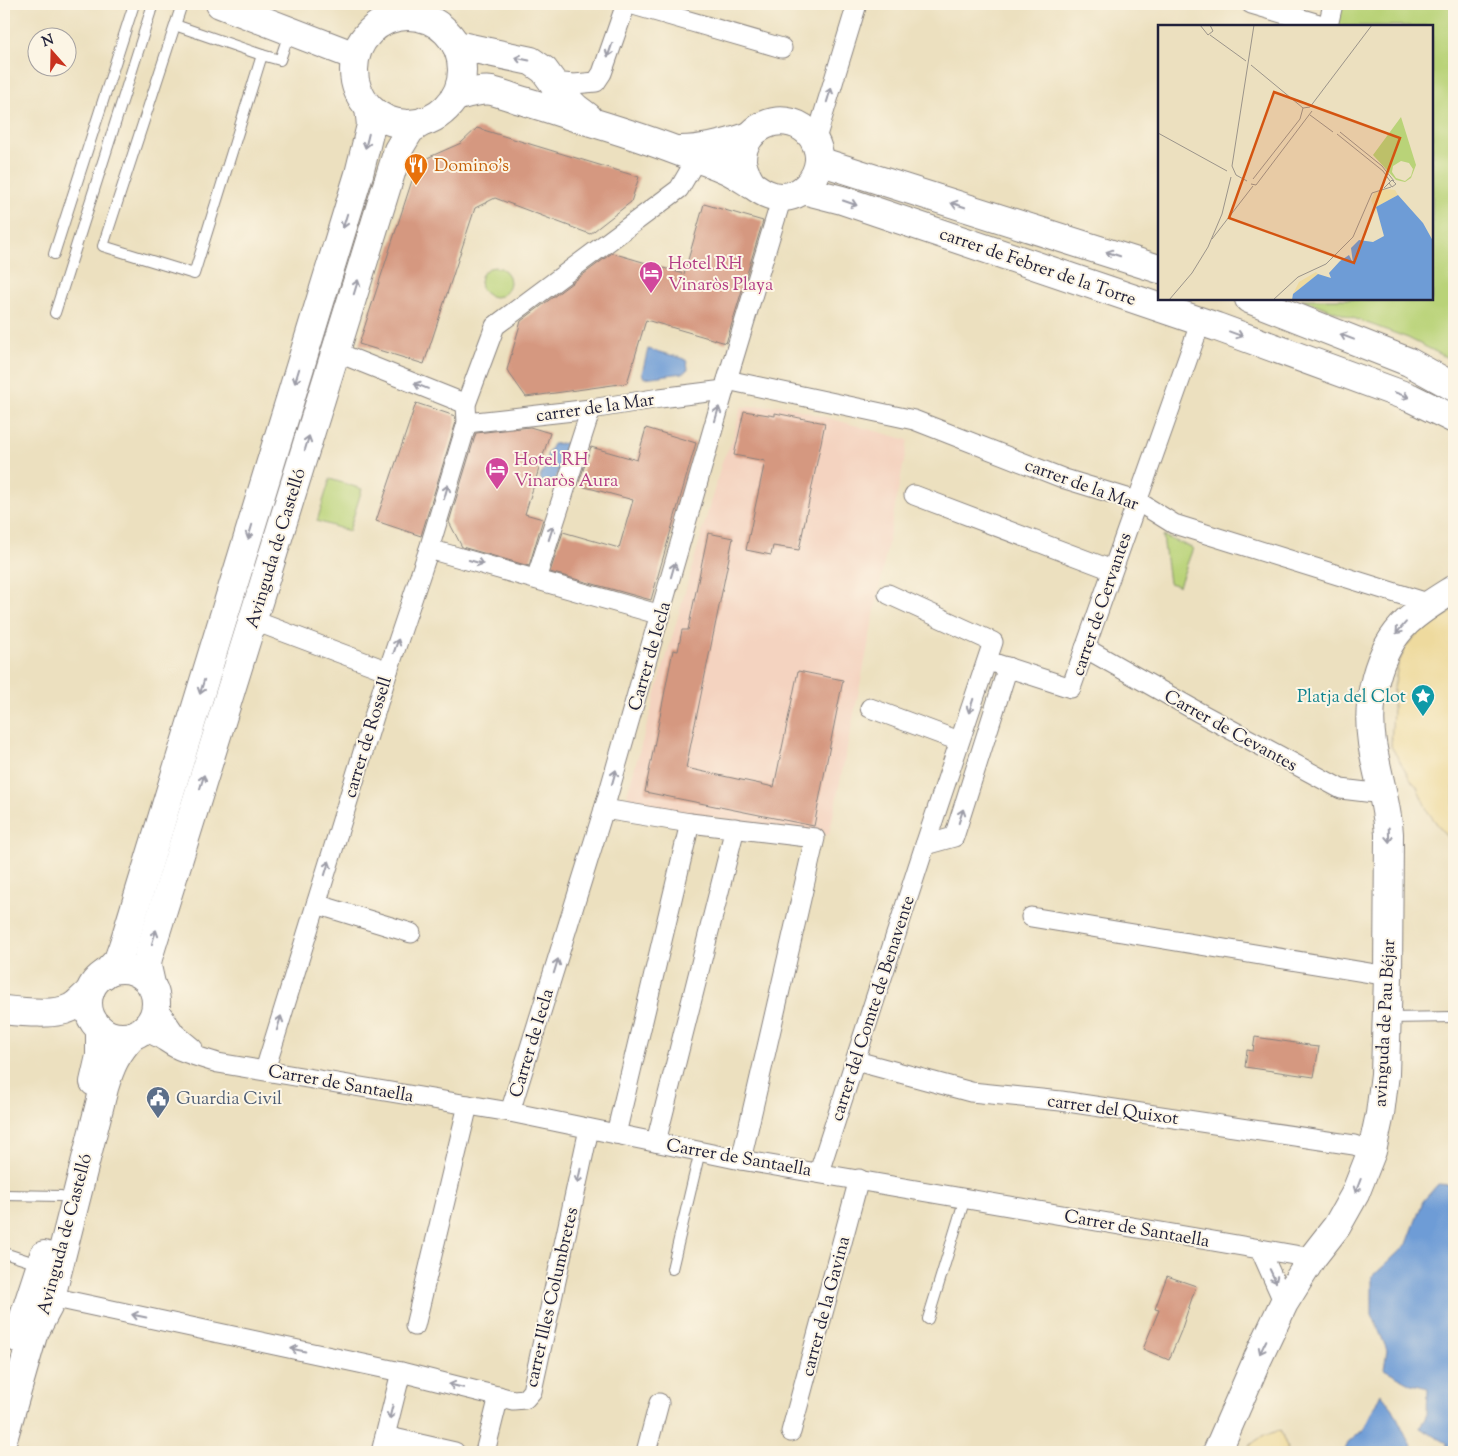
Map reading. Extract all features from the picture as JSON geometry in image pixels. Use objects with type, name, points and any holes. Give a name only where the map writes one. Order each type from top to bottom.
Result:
[{"type":"street","points":[[220,4],[355,56]]},
{"type":"street","points":[[553,82],[574,84],[596,82],[602,73],[626,4]]},
{"type":"street","points":[[630,4],[782,48]]},
{"type":"street","points":[[455,96],[490,90],[686,154],[725,169],[761,192],[771,196],[792,194],[811,182],[817,172],[817,151],[857,4]]},
{"type":"street","points":[[1251,4],[1324,25]]},
{"type":"street","points":[[1327,25],[1333,4]]},
{"type":"street","points":[[429,11],[456,45],[462,62],[461,80],[455,96],[447,107],[436,116],[410,124],[395,122],[381,117],[369,108],[361,97],[356,84],[355,56],[363,39],[375,26],[391,18],[429,11]]},
{"type":"street","points":[[456,45],[531,61],[544,70],[560,92],[576,108],[597,124]]},
{"type":"street","name":"Avinguda de Castelló","points":[[97,983],[118,960],[126,936],[359,174],[372,125],[369,108]]},
{"type":"street","name":"Avinguda de Castelló","points":[[153,995],[147,966],[148,958],[252,620],[398,150],[410,130],[424,121]]},
{"type":"street","points":[[752,185],[745,174],[742,161],[744,148],[750,136],[759,127],[771,122],[784,121],[797,124],[808,131],[817,151]]},
{"type":"street","points":[[686,154],[695,150],[735,142],[750,136]]},
{"type":"street","name":"carrer de Febrer de la Torre","points":[[817,151],[1158,269]]},
{"type":"street","points":[[336,352],[466,404],[495,326],[679,190],[686,154]]},
{"type":"street","name":"carrer de Febrer de la Torre","points":[[792,194],[842,200],[1201,321],[1411,398],[1454,420]]},
{"type":"street","name":"Carrer de Iecla","points":[[510,1112],[604,809],[726,385],[792,194]]},
{"type":"street","points":[[1252,300],[1409,362],[1454,387]]},
{"type":"street","name":"carrer de Cervantes","points":[[1008,668],[1071,688],[1201,321]]},
{"type":"street","name":"carrer de Febrer de la Torre","points":[[1356,378],[1375,379],[1387,374],[1389,363],[1385,352]]},
{"type":"street","name":"carrer de la Mar","points":[[466,423],[591,409],[726,385],[914,420],[1065,479],[1137,501],[1174,524],[1431,604]]},
{"type":"street","name":"carrer de Rossell","points":[[265,1070],[388,670],[429,549],[466,423],[466,404]]},
{"type":"street","points":[[536,579],[591,409]]},
{"type":"street","points":[[914,495],[1112,570]]},
{"type":"street","points":[[429,549],[661,615]]},
{"type":"street","name":"avinguda de Pau Béjar","points":[[1217,1452],[1284,1303],[1312,1258],[1337,1226],[1355,1194],[1372,1151],[1380,1114],[1384,1074],[1388,976],[1389,834],[1388,814],[1372,745],[1370,729],[1372,704],[1376,679],[1384,654],[1398,631],[1414,616],[1454,589]]},
{"type":"street","points":[[888,594],[993,642],[986,660],[1008,668],[954,837],[925,845]]},
{"type":"street","points":[[252,620],[388,670]]},
{"type":"street","name":"Carrer de Cevantes","points":[[1085,648],[1341,789],[1384,794]]},
{"type":"street","name":"carrer del Comte de Benavente","points":[[819,1172],[986,660]]},
{"type":"street","points":[[870,708],[959,741]]},
{"type":"street","points":[[604,809],[690,823],[815,838],[740,1160]]},
{"type":"street","points":[[616,1134],[690,823]]},
{"type":"street","points":[[656,1142],[735,828]]},
{"type":"street","points":[[316,904],[411,933]]},
{"type":"street","points":[[1032,917],[1388,976]]},
{"type":"street","points":[[4,1010],[23,1012],[56,1011],[72,1007],[97,983],[116,970],[128,970],[141,974],[153,995],[154,1017],[148,1026],[135,1035],[123,1037],[108,1034],[92,1023],[56,1011]]},
{"type":"street","points":[[97,983],[88,1003],[93,1021],[99,1028]]},
{"type":"street","name":"Carrer de Santaella","points":[[153,995],[175,1033],[218,1063]]},
{"type":"street","name":"Avinguda de Castelló","points":[[4,1436],[33,1335],[48,1307],[51,1297],[49,1266],[61,1196],[100,1056],[99,1028]]},
{"type":"street","name":"Carrer de Santaella","points":[[135,1035],[146,1032],[162,1039],[178,1050],[218,1063],[510,1112],[740,1160],[819,1172],[1312,1258]]},
{"type":"street","name":"Avinguda de Castelló","points":[[4,1376],[49,1266],[112,1065],[119,1051],[135,1035]]},
{"type":"street","name":"carrer del Quixot","points":[[856,1060],[971,1092],[1061,1101],[1354,1145],[1372,1151]]},
{"type":"street","points":[[415,1326],[468,1105]]},
{"type":"street","name":"carrer Illes Columbretes","points":[[51,1297],[401,1372],[513,1400],[525,1399],[532,1392],[589,1129]]},
{"type":"street","name":"carrer de la Gavina","points":[[791,1432],[859,1179]]},
{"type":"street","points":[[1260,1249],[1284,1303]]},
{"type":"street","points":[[401,1372],[383,1444],[455,1452]]},
{"type":"street","points":[[485,1452],[499,1396]]},
{"type":"street","points":[[646,1452],[659,1403]]},
{"type":"lane","points":[[54,254],[134,4]]},
{"type":"lane","points":[[55,313],[153,4]]},
{"type":"lane","points":[[182,4],[104,246],[194,274],[262,55]]},
{"type":"lane","points":[[175,25],[280,60],[290,30]]},
{"type":"lane","points":[[1387,1018],[1454,1017]]},
{"type":"lane","points":[[672,1269],[700,1151]]},
{"type":"lane","points":[[4,1195],[61,1196]]},
{"type":"lane","points":[[928,1319],[965,1198]]},
{"type":"lane","points":[[4,1252],[49,1266]]},
{"type":"shaded area","points":[[782,405],[908,440],[829,835],[627,804],[628,791],[723,459],[732,442],[741,407]]},
{"type":"green space","points":[[1340,4],[1454,4],[1454,361],[1408,338],[1304,300],[1433,300],[1433,25],[1334,25]]},
{"type":"green space","points":[[495,267],[505,272],[510,282],[505,292],[495,297],[485,292],[480,282],[485,272]]},
{"type":"green space","points":[[330,479],[362,489],[349,531],[317,521]]},
{"type":"green space","points":[[1163,536],[1193,548],[1179,586],[1169,583]]},
{"type":"sand","name":"Platja del Clot","points":[[1454,610],[1454,840],[1446,836],[1428,812],[1417,787],[1410,779],[1391,746],[1394,688],[1398,665],[1406,646],[1419,632]]},
{"type":"sand","points":[[1280,1430],[1287,1447],[1286,1452],[1246,1452],[1256,1441]]},
{"type":"water","points":[[648,349],[682,358],[687,361],[688,369],[683,373],[644,378],[642,373]]},
{"type":"water","points":[[567,443],[553,487],[542,483],[540,476],[548,463],[547,455],[553,444]]},
{"type":"water","points":[[1438,1184],[1454,1185],[1454,1452],[1446,1452],[1447,1443],[1420,1428],[1427,1413],[1428,1388],[1412,1384],[1384,1369],[1387,1350],[1372,1314],[1372,1277],[1407,1244],[1423,1201]]},
{"type":"water","points":[[1381,1393],[1393,1409],[1414,1452],[1344,1452],[1348,1443],[1364,1429]]},
{"type":"building","points":[[477,128],[639,177],[631,202],[590,234],[495,198],[475,208],[424,364],[359,344],[418,162],[461,143]]},
{"type":"building","name":"Hotel RH Vinaròs Playa","points":[[704,204],[763,221],[726,343],[646,320],[627,383],[526,397],[507,370],[521,321],[612,253],[684,274]]},
{"type":"building","points":[[416,403],[455,416],[456,422],[421,536],[376,521]]},
{"type":"building","points":[[744,411],[775,416],[775,413],[825,423],[799,550],[773,546],[771,555],[746,550],[765,461],[734,455]]},
{"type":"building","name":"Hotel RH Vinaròs Aura","points":[[530,427],[550,433],[525,514],[543,519],[529,566],[462,547],[449,522],[476,433]]},
{"type":"building","points":[[646,428],[696,443],[651,600],[550,572],[563,532],[619,548],[633,500],[578,485],[591,447],[637,460]]},
{"type":"building","points":[[708,533],[733,538],[686,768],[774,787],[798,671],[843,680],[814,826],[645,792],[673,650],[678,651],[682,630],[688,630]]},
{"type":"building","points":[[1255,1037],[1319,1047],[1314,1077],[1245,1067],[1247,1050],[1253,1051]]},
{"type":"building","points":[[1167,1276],[1196,1286],[1169,1360],[1143,1349],[1159,1310],[1155,1309]]},
{"type":"place","name":"Domino's","points":[[416,186]]},
{"type":"place","name":"Hotel RH Vinaròs Playa","points":[[651,294]]},
{"type":"place","name":"Hotel RH Vinaròs Aura","points":[[497,490]]},
{"type":"place","name":"Platja del Clot","points":[[1423,717]]},
{"type":"place","name":"Guardia Civil","points":[[158,1119]]}]
